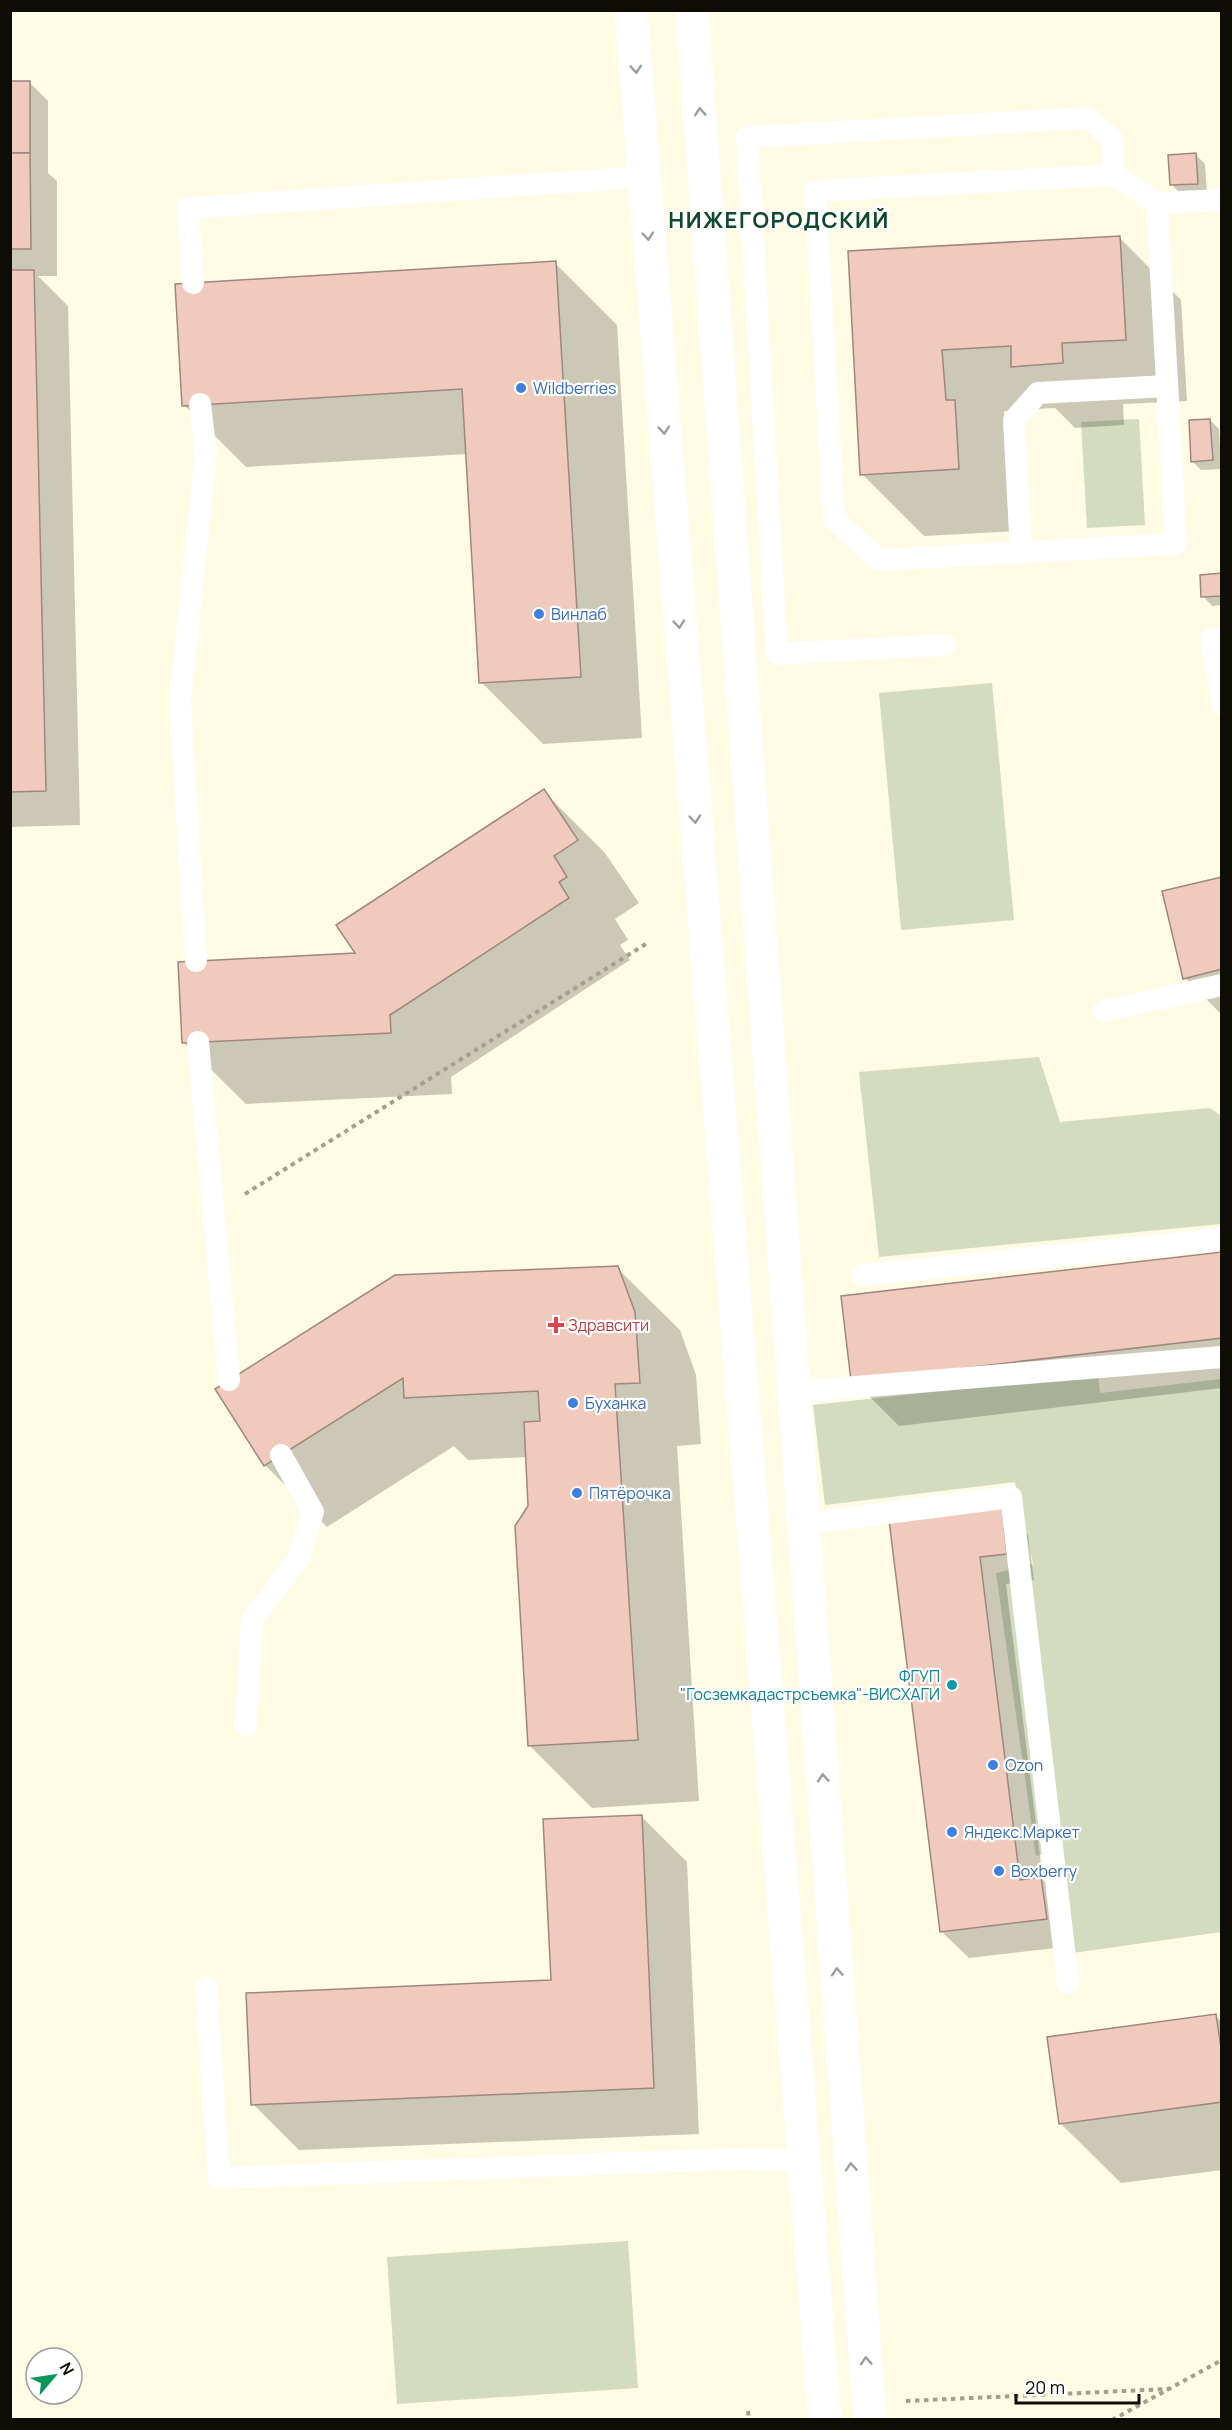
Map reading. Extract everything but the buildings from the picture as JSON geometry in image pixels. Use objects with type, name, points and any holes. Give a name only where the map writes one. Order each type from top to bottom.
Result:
[{"type":"street","points":[[632,10],[643,177],[825,2420]]},
{"type":"street","points":[[692,10],[870,2420]]},
{"type":"lane","points":[[945,645],[777,654],[747,137],[1089,118],[1112,139],[1114,175]]},
{"type":"lane","points":[[1157,203],[1176,544],[879,560],[834,519],[815,191],[1114,175],[1157,203],[1221,200]]},
{"type":"lane","points":[[193,283],[188,208],[643,177]]},
{"type":"lane","points":[[1021,552],[1014,420],[1038,393],[1167,386]]},
{"type":"lane","points":[[196,961],[180,701],[206,453],[200,404]]},
{"type":"lane","points":[[1221,638],[1212,639],[1221,704]]},
{"type":"lane","points":[[1104,1011],[1221,985]]},
{"type":"lane","points":[[198,1042],[229,1380]]},
{"type":"lane","points":[[862,1275],[1221,1239]]},
{"type":"lane","points":[[794,1392],[1221,1357]]},
{"type":"lane","points":[[246,1725],[252,1620],[298,1559],[313,1512],[281,1455]]},
{"type":"lane","points":[[826,1521],[1011,1497],[1068,1983]]},
{"type":"lane","points":[[206,1987],[219,2178],[735,2158],[803,2160]]},
{"type":"path","points":[[214,1214],[649,942]]},
{"type":"path","points":[[1112,2420],[1221,2360]]},
{"type":"path","points":[[900,2402],[1168,2389]]},
{"type":"path","points":[[748,2411],[749,2420]]},
{"type":"green space","points":[[1139,419],[1145,525],[1087,528],[1081,422]]},
{"type":"green space","points":[[992,683],[1014,920],[901,930],[879,693]]},
{"type":"green space","points":[[1039,1057],[1060,1122],[1210,1108],[1221,1116],[1221,1224],[879,1257],[859,1072]]},
{"type":"green space","points":[[1098,1374],[1100,1393],[1221,1379],[1221,1932],[1073,1953],[1061,1850],[1036,1856],[996,1573],[1033,1564],[1015,1482],[825,1505],[813,1405]]},
{"type":"green space","points":[[628,2241],[638,2388],[397,2404],[387,2257]]},
{"type":"place","name":"Wildberries","points":[[521,388]]},
{"type":"place","name":"Винлаб","points":[[539,614]]},
{"type":"place","name":"Здравсити","points":[[556,1325]]},
{"type":"place","name":"Буханка","points":[[573,1403]]},
{"type":"place","name":"Пятёрочка","points":[[577,1493]]},
{"type":"place","name":"ФГУП \"Госземкадастрсъемка\"-ВИСХАГИ","points":[[952,1685]]},
{"type":"place","name":"Ozon","points":[[993,1765]]},
{"type":"place","name":"Яндекс.Маркет","points":[[952,1832]]},
{"type":"place","name":"Boxberry","points":[[999,1871]]},
{"type":"district","name":"НИЖЕГОРОДСКИЙ","points":[[779,220]]}]
